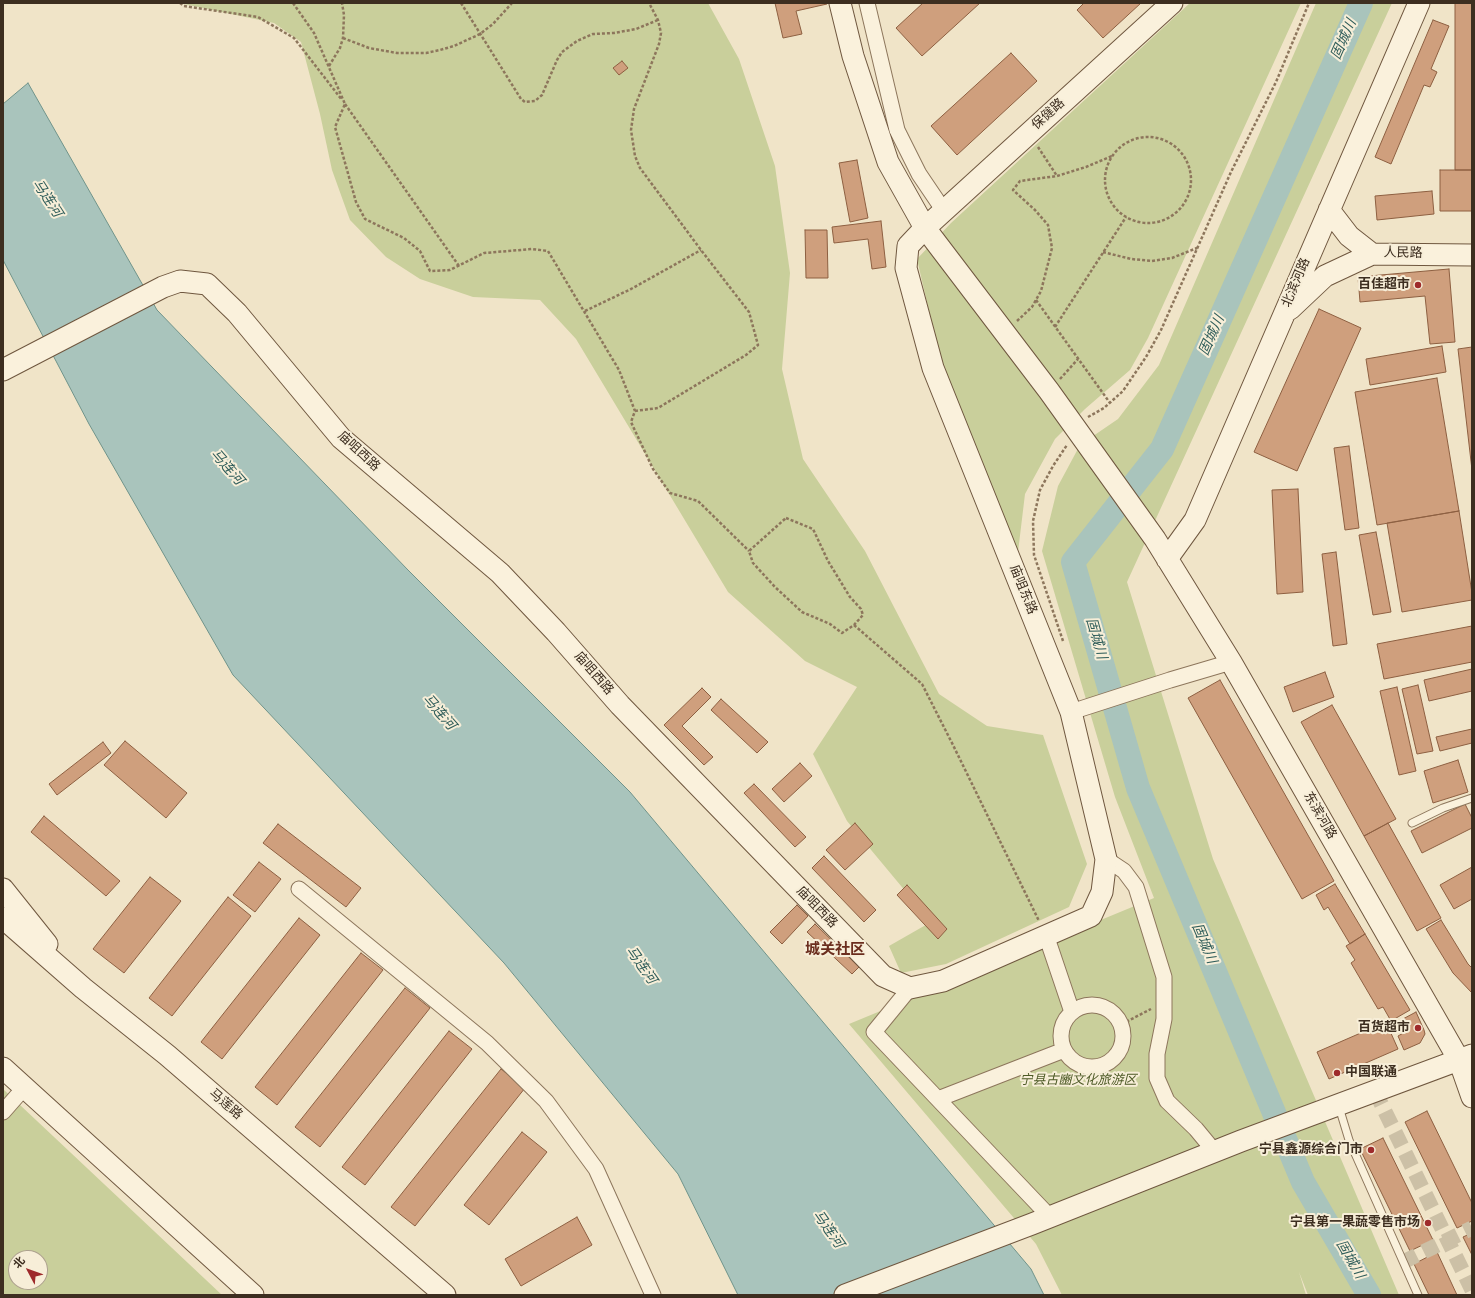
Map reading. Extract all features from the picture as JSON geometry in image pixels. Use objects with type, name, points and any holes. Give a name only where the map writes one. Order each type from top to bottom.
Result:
[{"type":"street","name":"东滨河路","points":[[840,3],[853,56],[888,162],[925,228],[1049,391],[1155,539],[1231,662],[1465,1058],[1472,1097]]},
{"type":"street","points":[[867,3],[897,130],[919,174],[944,211]]},
{"type":"street","name":"保健路","points":[[925,228],[1172,3]]},
{"type":"street","name":"北滨河路","points":[[1167,559],[1195,520],[1419,3]]},
{"type":"street","name":"人民路","points":[[1329,210],[1349,236],[1372,254],[1472,254]]},
{"type":"street","name":"庙咀东路","points":[[925,228],[908,246],[906,268],[933,368],[1081,709],[1106,859],[1102,892],[1091,916],[1046,936]]},
{"type":"street","points":[[1284,315],[1325,276],[1372,254]]},
{"type":"street","name":"庙咀西路","points":[[3,370],[163,287],[180,281],[207,284],[237,313],[341,438],[500,573],[556,632],[620,705],[883,976],[910,988]]},
{"type":"street","points":[[1081,709],[1231,662]]},
{"type":"street","points":[[1106,859],[1124,871],[1136,887],[1164,977],[1164,1019],[1157,1054],[1157,1078],[1167,1101],[1196,1129],[1215,1152]]},
{"type":"street","points":[[3,889],[83,988]]},
{"type":"street","points":[[300,889],[488,1043],[546,1101],[596,1169],[653,1295]]},
{"type":"street","name":"马莲路","points":[[3,918],[83,988],[167,1055],[445,1295]]},
{"type":"street","points":[[1041,1220],[938,1099],[874,1032],[910,988],[943,981],[1046,936],[1072,1012]]},
{"type":"street","points":[[1090,1005],[1109,1009],[1122,1024],[1124,1035],[1118,1055],[1110,1062],[1100,1067],[1089,1068],[1079,1065],[1070,1058],[1064,1050],[1061,1040],[1062,1029],[1066,1019],[1072,1012],[1081,1007],[1090,1005]]},
{"type":"street","points":[[938,1099],[1064,1050]]},
{"type":"street","points":[[845,1295],[1241,1141],[1465,1058]]},
{"type":"street","points":[[3,1068],[253,1295]]},
{"type":"street","points":[[3,1112],[24,1088]]},
{"type":"lane","points":[[1412,823],[1443,808],[1472,798]]},
{"type":"lane","points":[[1334,1107],[1418,1295]]},
{"type":"path","points":[[180,3],[184,6],[258,17],[294,38],[345,104],[459,266]]},
{"type":"path","points":[[293,3],[314,32],[345,104],[335,127],[356,202],[365,219],[404,238],[420,251],[430,271],[450,270],[484,253],[532,249],[548,251],[619,370],[635,411],[631,422],[653,469],[670,493],[698,501],[749,552],[753,563],[775,587],[802,612],[830,624],[842,633],[854,625],[863,615],[861,608],[850,597],[828,561],[813,529],[786,518],[749,552]]},
{"type":"path","points":[[329,66],[340,48],[343,38],[344,15],[342,3]]},
{"type":"path","points":[[461,3],[521,99],[530,102],[539,99],[557,60],[566,49],[577,41],[593,34],[614,33],[636,29],[658,20]]},
{"type":"path","points":[[343,38],[356,44],[383,51],[411,54],[426,53],[454,46],[480,34],[493,24],[512,3]]},
{"type":"path","points":[[635,411],[658,408],[746,355],[758,344],[749,312],[640,168],[632,143],[634,109],[659,44],[661,33],[658,20],[649,3]]},
{"type":"path","points":[[1063,642],[1034,555],[1033,521],[1040,490],[1053,466],[1079,433],[1086,418],[1104,408],[1123,391],[1146,358],[1161,330],[1231,172],[1276,82],[1309,3]]},
{"type":"path","points":[[1029,134],[1057,176]]},
{"type":"path","points":[[1005,332],[1032,307],[1036,300],[1041,290],[1052,248],[1048,224],[1013,190],[1020,181],[1057,176],[1086,167],[1112,156],[1122,146],[1134,139],[1148,137],[1162,139],[1174,145],[1184,156],[1190,169],[1191,183],[1187,197],[1179,209],[1168,218],[1154,222],[1140,222],[1126,217],[1116,208],[1108,196],[1105,182],[1107,169],[1112,156]]},
{"type":"path","points":[[1054,327],[1126,217]]},
{"type":"path","points":[[1103,252],[1131,259],[1152,261],[1172,258],[1197,248]]},
{"type":"path","points":[[585,311],[631,290],[701,250]]},
{"type":"path","points":[[1036,300],[1110,403]]},
{"type":"path","points":[[1049,391],[1078,359]]},
{"type":"path","points":[[854,625],[922,684],[1046,936]]},
{"type":"path","points":[[1122,1024],[1164,1002]]},
{"type":"green space","points":[[179,3],[708,3],[739,59],[775,166],[790,273],[782,369],[803,459],[865,551],[939,694],[987,726],[1043,735],[1087,864],[1069,907],[946,964],[901,973],[889,946],[931,922],[847,821],[813,754],[857,687],[805,661],[728,592],[576,339],[540,300],[473,297],[420,279],[386,257],[350,220],[332,170],[320,114],[301,42],[274,23]]},
{"type":"green space","points":[[1190,3],[1301,3],[1148,338],[1130,370],[1085,409],[1055,439],[1025,494],[1018,552],[943,372],[917,259],[951,223]]},
{"type":"green space","name":"宁县古豳文化旅游区","points":[[1316,3],[1392,3],[1127,582],[1213,859],[1399,1295],[1308,1295],[1299,1272],[1306,1295],[1062,1295],[1036,1244],[849,1024],[1154,898],[1115,797],[1042,551],[1058,486],[1080,445],[1118,419],[1159,365]]},
{"type":"green space","points":[[3,1089],[222,1295],[3,1295]]},
{"type":"water","name":"马连河","points":[[28,83],[157,310],[408,570],[630,792],[1031,1269],[1044,1295],[738,1295],[678,1174],[504,963],[233,675],[89,424],[3,260],[3,104]]},
{"type":"building","points":[[775,3],[827,4],[796,11],[802,34],[783,38]]},
{"type":"building","points":[[923,3],[980,3],[922,56],[896,28]]},
{"type":"building","points":[[1084,3],[1141,3],[1103,38],[1077,10]]},
{"type":"building","points":[[1455,3],[1472,3],[1472,170],[1455,170]]},
{"type":"building","points":[[1433,20],[1449,26],[1431,69],[1437,72],[1430,87],[1424,85],[1391,164],[1375,157]]},
{"type":"building","points":[[1011,53],[1037,81],[957,155],[931,126]]},
{"type":"building","points":[[622,61],[628,68],[619,75],[613,68]]},
{"type":"building","points":[[857,160],[868,218],[850,222],[839,163]]},
{"type":"building","points":[[1440,170],[1472,170],[1472,211],[1440,211]]},
{"type":"building","points":[[1432,191],[1434,214],[1377,220],[1375,196]]},
{"type":"building","points":[[881,221],[886,267],[872,269],[868,239],[834,243],[832,227]]},
{"type":"building","points":[[805,230],[827,230],[828,278],[806,278]]},
{"type":"building","points":[[1449,269],[1455,342],[1430,344],[1425,296],[1360,302],[1358,277]]},
{"type":"building","points":[[1319,309],[1361,328],[1297,471],[1254,452]]},
{"type":"building","points":[[1442,346],[1446,372],[1370,385],[1366,359]]},
{"type":"building","points":[[1472,347],[1472,470],[1458,349]]},
{"type":"building","points":[[1437,378],[1459,511],[1377,525],[1355,392]]},
{"type":"building","points":[[1349,446],[1359,528],[1345,530],[1334,448]]},
{"type":"building","points":[[1298,489],[1303,592],[1277,594],[1272,490]]},
{"type":"building","points":[[1459,511],[1472,600],[1402,612],[1387,523]]},
{"type":"building","points":[[1376,532],[1391,612],[1373,615],[1359,535]]},
{"type":"building","points":[[1336,552],[1347,644],[1333,646],[1322,554]]},
{"type":"building","points":[[1472,626],[1472,662],[1384,679],[1377,644]]},
{"type":"building","points":[[1472,669],[1472,691],[1429,701],[1424,680]]},
{"type":"building","points":[[1325,672],[1334,697],[1293,712],[1284,687]]},
{"type":"building","points":[[1220,680],[1334,881],[1302,899],[1188,698]]},
{"type":"building","points":[[1418,685],[1433,751],[1417,754],[1402,689]]},
{"type":"building","points":[[1397,687],[1416,771],[1399,775],[1380,691]]},
{"type":"building","points":[[702,688],[711,697],[682,726],[713,757],[704,765],[664,725]]},
{"type":"building","points":[[721,699],[768,742],[757,753],[711,710]]},
{"type":"building","points":[[1332,705],[1396,819],[1364,836],[1301,722]]},
{"type":"building","points":[[1472,729],[1472,743],[1440,751],[1436,737]]},
{"type":"building","points":[[125,741],[187,793],[166,818],[104,765]]},
{"type":"building","points":[[103,742],[111,753],[57,795],[49,784]]},
{"type":"building","points":[[1458,760],[1468,792],[1433,803],[1424,771]]},
{"type":"building","points":[[800,763],[812,776],[784,802],[772,789]]},
{"type":"building","points":[[754,784],[806,837],[795,847],[744,793]]},
{"type":"building","points":[[1465,804],[1472,818],[1472,828],[1422,853],[1411,831]]},
{"type":"building","points":[[44,816],[120,881],[106,896],[31,832]]},
{"type":"building","points":[[855,823],[873,844],[845,870],[826,850]]},
{"type":"building","points":[[1388,823],[1441,918],[1417,931],[1364,836]]},
{"type":"building","points":[[278,824],[361,888],[346,907],[263,843]]},
{"type":"building","points":[[824,856],[876,910],[864,922],[812,868]]},
{"type":"building","points":[[259,862],[281,879],[255,912],[233,895]]},
{"type":"building","points":[[1472,867],[1472,899],[1454,909],[1440,885]]},
{"type":"building","points":[[150,877],[181,901],[124,973],[93,949]]},
{"type":"building","points":[[1335,884],[1365,934],[1350,944],[1328,907],[1324,910],[1316,895]]},
{"type":"building","points":[[907,885],[947,929],[938,939],[897,895]]},
{"type":"building","points":[[228,897],[251,916],[172,1016],[149,998]]},
{"type":"building","points":[[797,905],[808,916],[782,944],[770,932]]},
{"type":"building","points":[[299,918],[320,935],[222,1059],[201,1042]]},
{"type":"building","points":[[1441,920],[1472,968],[1472,993],[1453,973],[1426,929]]},
{"type":"building","points":[[815,924],[859,967],[852,974],[807,932]]},
{"type":"building","points":[[1365,934],[1410,1010],[1391,1021],[1383,1007],[1378,1009],[1351,963],[1355,960],[1346,946]]},
{"type":"building","points":[[361,953],[383,970],[277,1105],[255,1087]]},
{"type":"building","points":[[405,988],[430,1008],[320,1147],[295,1127]]},
{"type":"building","points":[[1416,1012],[1425,1034],[1420,1043],[1404,1050],[1398,1036],[1407,1031],[1401,1020]]},
{"type":"building","points":[[1386,1022],[1398,1049],[1329,1079],[1317,1052]]},
{"type":"building","points":[[449,1031],[472,1049],[365,1185],[342,1167]]},
{"type":"building","points":[[501,1069],[525,1088],[415,1226],[391,1207]]},
{"type":"building","points":[[1427,1111],[1472,1203],[1472,1221],[1457,1228],[1405,1122]]},
{"type":"building","points":[[522,1132],[547,1152],[489,1225],[464,1205]]},
{"type":"building","points":[[1383,1138],[1433,1240],[1410,1251],[1360,1149]]},
{"type":"building","points":[[577,1217],[592,1245],[521,1286],[505,1259]]},
{"type":"building","points":[[1472,1233],[1472,1255],[1463,1237]]},
{"type":"building","points":[[1437,1252],[1457,1295],[1429,1295],[1414,1264]]},
{"type":"waterway","name":"固城川","points":[[1361,3],[1162,449],[1073,562],[1138,788],[1303,1182],[1369,1295]]},
{"type":"tunnel","points":[[1375,1091],[1472,1290]]},
{"type":"tunnel","points":[[1403,1262],[1472,1228]]},
{"type":"place","name":"百佳超市","points":[[1418,285]]},
{"type":"place","name":"百货超市","points":[[1418,1028]]},
{"type":"place","name":"中国联通","points":[[1337,1073]]},
{"type":"place","name":"宁县鑫源综合门市","points":[[1371,1150]]},
{"type":"place","name":"宁县第一果蔬零售市场","points":[[1428,1223]]},
{"type":"district","name":"城关社区","points":[[835,951]]}]
